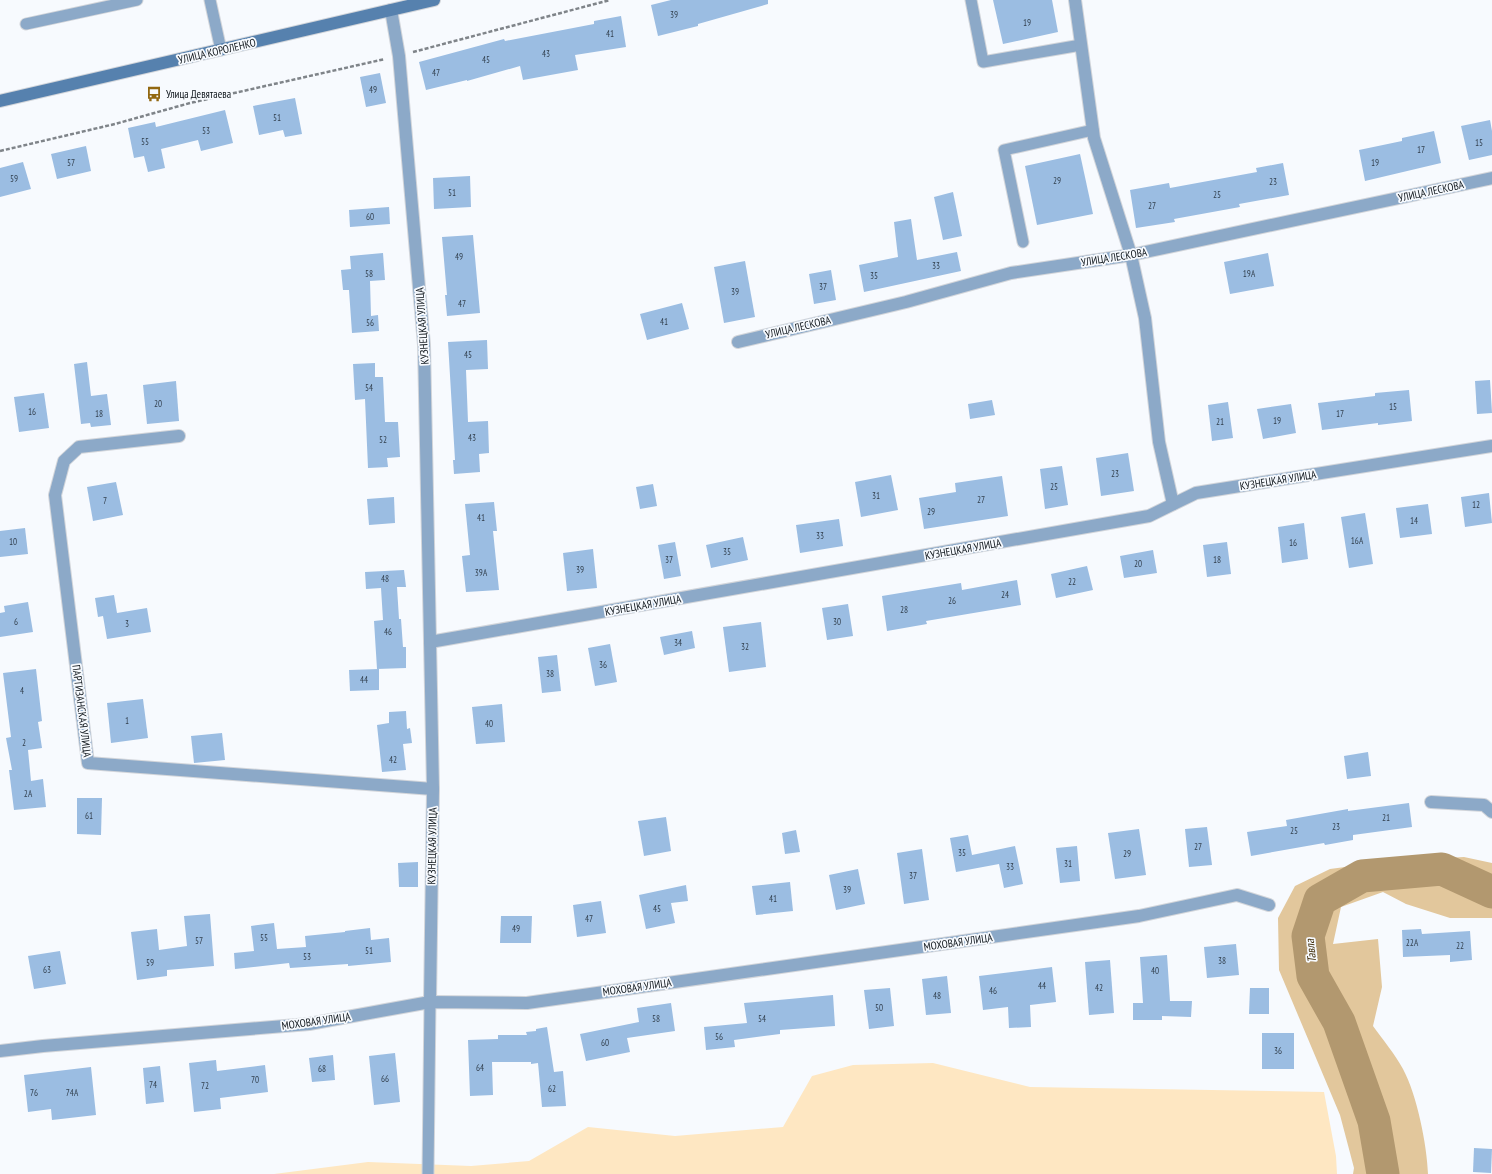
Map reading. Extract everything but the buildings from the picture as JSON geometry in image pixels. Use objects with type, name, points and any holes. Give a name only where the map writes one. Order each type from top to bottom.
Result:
[{"type":"street","name":"УЛИЦА КОРОЛЕНКО","points":[[0,101],[434,0]]},
{"type":"street","points":[[1075,0],[1094,138],[1131,255],[1145,318],[1158,442],[1173,504]]},
{"type":"street","name":"КУЗНЕЦКАЯ УЛИЦА","points":[[391,10],[399,56],[424,345],[433,789],[430,1002]]},
{"type":"street","name":"УЛИЦА ЛЕСКОВА","points":[[738,342],[906,302],[1011,272],[1131,255],[1492,178]]},
{"type":"street","name":"ПАРТИЗАНСКАЯ УЛИЦА","points":[[179,436],[79,447],[64,461],[56,494],[88,763],[433,789]]},
{"type":"street","name":"КУЗНЕЦКАЯ УЛИЦА","points":[[430,642],[1149,516],[1196,493],[1492,446]]},
{"type":"street","points":[[1431,802],[1484,805],[1492,812]]},
{"type":"street","name":"МОХОВАЯ УЛИЦА","points":[[0,1051],[42,1046],[309,1024],[430,1002],[526,1003],[1139,916],[1237,895],[1269,905]]},
{"type":"lane","points":[[26,24],[137,0]]},
{"type":"lane","points":[[210,0],[221,50]]},
{"type":"lane","points":[[972,0],[983,62],[1081,45]]},
{"type":"lane","points":[[1023,242],[1004,150],[1093,130]]},
{"type":"lane","points":[[428,1174],[430,1002]]},
{"type":"path","points":[[0,151],[115,124],[190,103],[399,56],[610,0]]},
{"type":"shaded area","points":[[1464,857],[1492,863],[1492,918],[1450,918],[1406,904],[1383,892],[1341,907],[1333,944],[1378,939],[1382,987],[1373,1026],[1403,1069],[1413,1092],[1426,1149],[1428,1174],[1353,1174],[1354,1168],[1340,1115],[1279,970],[1278,918],[1295,886],[1330,869],[1390,861]]},
{"type":"shaded area","points":[[933,1063],[1030,1087],[1324,1092],[1336,1156],[1337,1174],[274,1174],[368,1162],[471,1166],[529,1161],[588,1127],[675,1136],[783,1127],[812,1076],[853,1065]]},
{"type":"waterway","name":"Тавла","points":[[1383,1174],[1374,1121],[1339,1022],[1313,976],[1308,936],[1320,900],[1362,876],[1442,869],[1492,892]]},
{"type":"place","name":"Улица Девятаева","points":[[154,94]]}]
